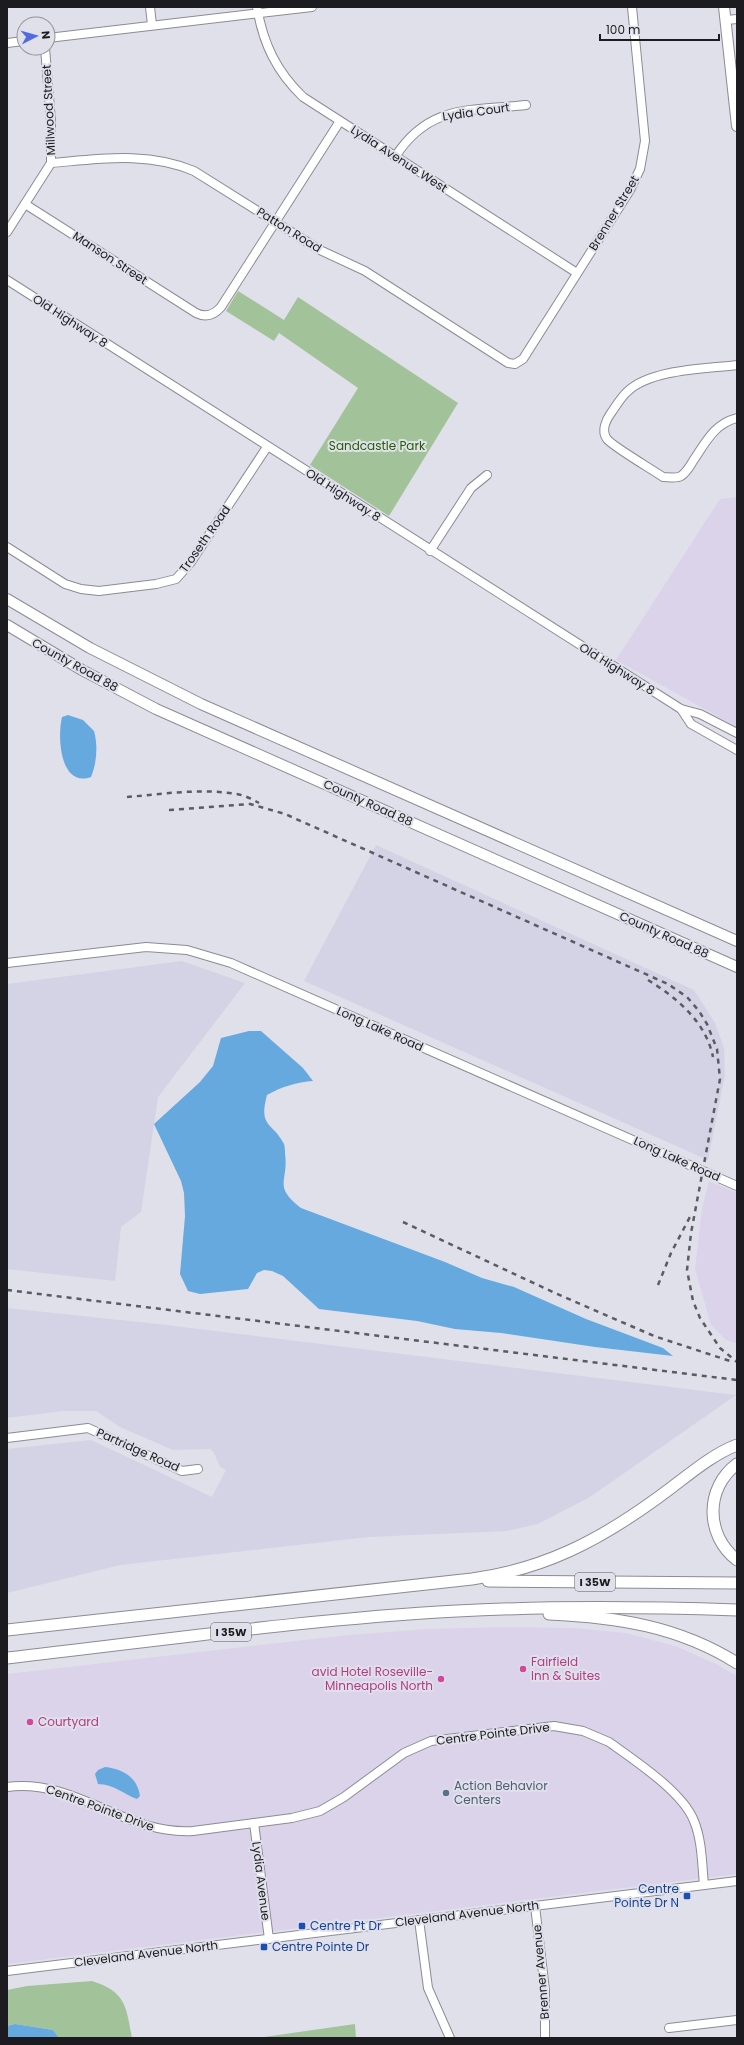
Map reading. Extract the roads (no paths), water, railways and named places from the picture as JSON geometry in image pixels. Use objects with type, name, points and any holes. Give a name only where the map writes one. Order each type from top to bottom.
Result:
[{"type":"highway","points":[[454,1581],[513,1572],[541,1564],[589,1543],[627,1520],[719,1454],[737,1445]]},
{"type":"highway","points":[[737,1464],[721,1480],[716,1490],[713,1520],[720,1541],[737,1560]]},
{"type":"highway","name":"I 35W","points":[[7,1630],[454,1581],[737,1583]]},
{"type":"highway","name":"I 35W","points":[[7,1658],[335,1620],[456,1611],[595,1607],[737,1610]]},
{"type":"highway","points":[[456,1611],[589,1616],[615,1619],[641,1624],[678,1635],[712,1649],[737,1663]]},
{"type":"main road","points":[[724,7],[737,126]]},
{"type":"main road","name":"County Road 88","points":[[7,600],[97,651],[201,704],[737,941]]},
{"type":"main road","name":"County Road 88","points":[[7,625],[90,674],[206,732],[737,967]]},
{"type":"street","points":[[150,7],[152,25]]},
{"type":"street","points":[[56,37],[258,10],[312,7]]},
{"type":"street","name":"Brenner Street","points":[[508,363],[516,364],[523,359],[630,190],[640,169],[644,155],[644,130],[632,7]]},
{"type":"street","name":"Lydia Avenue West","points":[[258,10],[267,47],[282,74],[303,97],[577,273]]},
{"type":"street","points":[[726,20],[737,19]]},
{"type":"street","name":"Millwood Street","points":[[7,232],[51,163],[51,121],[47,56]]},
{"type":"street","name":"Lydia Court","points":[[395,157],[415,131],[437,118],[457,113],[526,105]]},
{"type":"street","points":[[275,222],[340,121]]},
{"type":"street","name":"Patton Road","points":[[51,163],[133,158],[164,160],[194,170],[320,250],[370,274],[508,363]]},
{"type":"street","name":"Manson Street","points":[[25,204],[196,313],[206,316],[212,314],[221,307],[275,222]]},
{"type":"street","name":"Old Highway 8","points":[[7,280],[430,551],[681,709],[700,714],[737,733]]},
{"type":"street","points":[[737,365],[672,373],[648,380],[628,391],[607,418],[604,430],[607,439],[663,477],[672,478],[681,476],[687,470],[714,431],[722,424],[737,418]]},
{"type":"street","name":"Troseth Road","points":[[7,547],[66,584],[81,589],[99,591],[156,584],[176,579],[191,562],[267,446]]},
{"type":"street","points":[[430,551],[471,488],[487,475]]},
{"type":"street","name":"Old Highway 8","points":[[681,709],[691,724],[737,750]]},
{"type":"street","name":"Long Lake Road","points":[[7,963],[146,947],[173,948],[206,955],[230,963],[737,1186]]},
{"type":"street","name":"Partridge Road","points":[[7,1438],[88,1428],[182,1471],[198,1469]]},
{"type":"street","name":"Centre Pointe Drive","points":[[7,1787],[25,1785],[55,1789],[137,1823],[164,1830],[193,1831],[292,1818],[320,1811],[344,1797],[404,1753],[431,1742],[536,1727],[569,1728],[583,1731],[609,1742],[679,1798],[692,1816],[696,1828],[704,1885]]},
{"type":"street","name":"Lydia Avenue","points":[[254,1823],[269,1939]]},
{"type":"street","name":"Cleveland Avenue North","points":[[7,1972],[737,1881]]},
{"type":"street","name":"Brenner Avenue","points":[[535,1906],[546,1990],[545,2038]]},
{"type":"street","points":[[419,1920],[429,1989],[450,2038]]},
{"type":"street","points":[[669,2028],[737,2020]]},
{"type":"water","points":[[68,715],[83,720],[94,731],[96,754],[95,766],[91,777],[81,778],[73,775],[67,768],[63,759],[60,736],[62,717]]},
{"type":"water","points":[[249,1031],[261,1031],[303,1068],[313,1081],[283,1087],[267,1095],[264,1113],[268,1124],[280,1137],[284,1145],[286,1163],[284,1188],[292,1200],[301,1208],[445,1262],[482,1278],[514,1287],[586,1319],[663,1348],[673,1356],[595,1347],[501,1333],[455,1329],[417,1321],[319,1309],[283,1276],[272,1271],[264,1270],[257,1273],[248,1289],[200,1294],[188,1291],[180,1274],[185,1216],[184,1193],[181,1181],[154,1124],[200,1082],[213,1066],[221,1038]]},
{"type":"water","points":[[105,1767],[128,1775],[136,1783],[140,1796],[137,1799],[114,1787],[98,1784],[95,1774],[98,1770]]},
{"type":"water","points":[[15,2024],[53,2030],[59,2038],[7,2038],[7,2026]]},
{"type":"railway","points":[[127,797],[182,792],[223,792],[248,797],[259,803]]},
{"type":"railway","points":[[169,810],[250,804],[285,814],[668,984],[687,997],[699,1011],[707,1024],[717,1049],[720,1079],[691,1233],[687,1270],[693,1301],[700,1318],[720,1348],[737,1362]]},
{"type":"railway","points":[[648,980],[659,987],[689,1012],[704,1033],[713,1057]]},
{"type":"railway","points":[[658,1285],[671,1253],[692,1213]]},
{"type":"railway","points":[[403,1222],[555,1293],[654,1336],[730,1361]]},
{"type":"railway","points":[[7,1290],[737,1380]]},
{"type":"place","name":"Fairfield Inn & Suites","points":[[523,1669]]},
{"type":"place","name":"avid Hotel Roseville- Minneapolis North","points":[[441,1679]]},
{"type":"place","name":"Courtyard","points":[[30,1722]]},
{"type":"place","name":"Action Behavior Centers","points":[[446,1793]]},
{"type":"place","name":"Centre Pointe Dr N","points":[[687,1896]]},
{"type":"place","name":"Centre Pt Dr","points":[[302,1926]]},
{"type":"place","name":"Centre Pointe Dr","points":[[264,1947]]},
{"type":"park label","name":"Sandcastle Park","points":[[377,446]]}]
